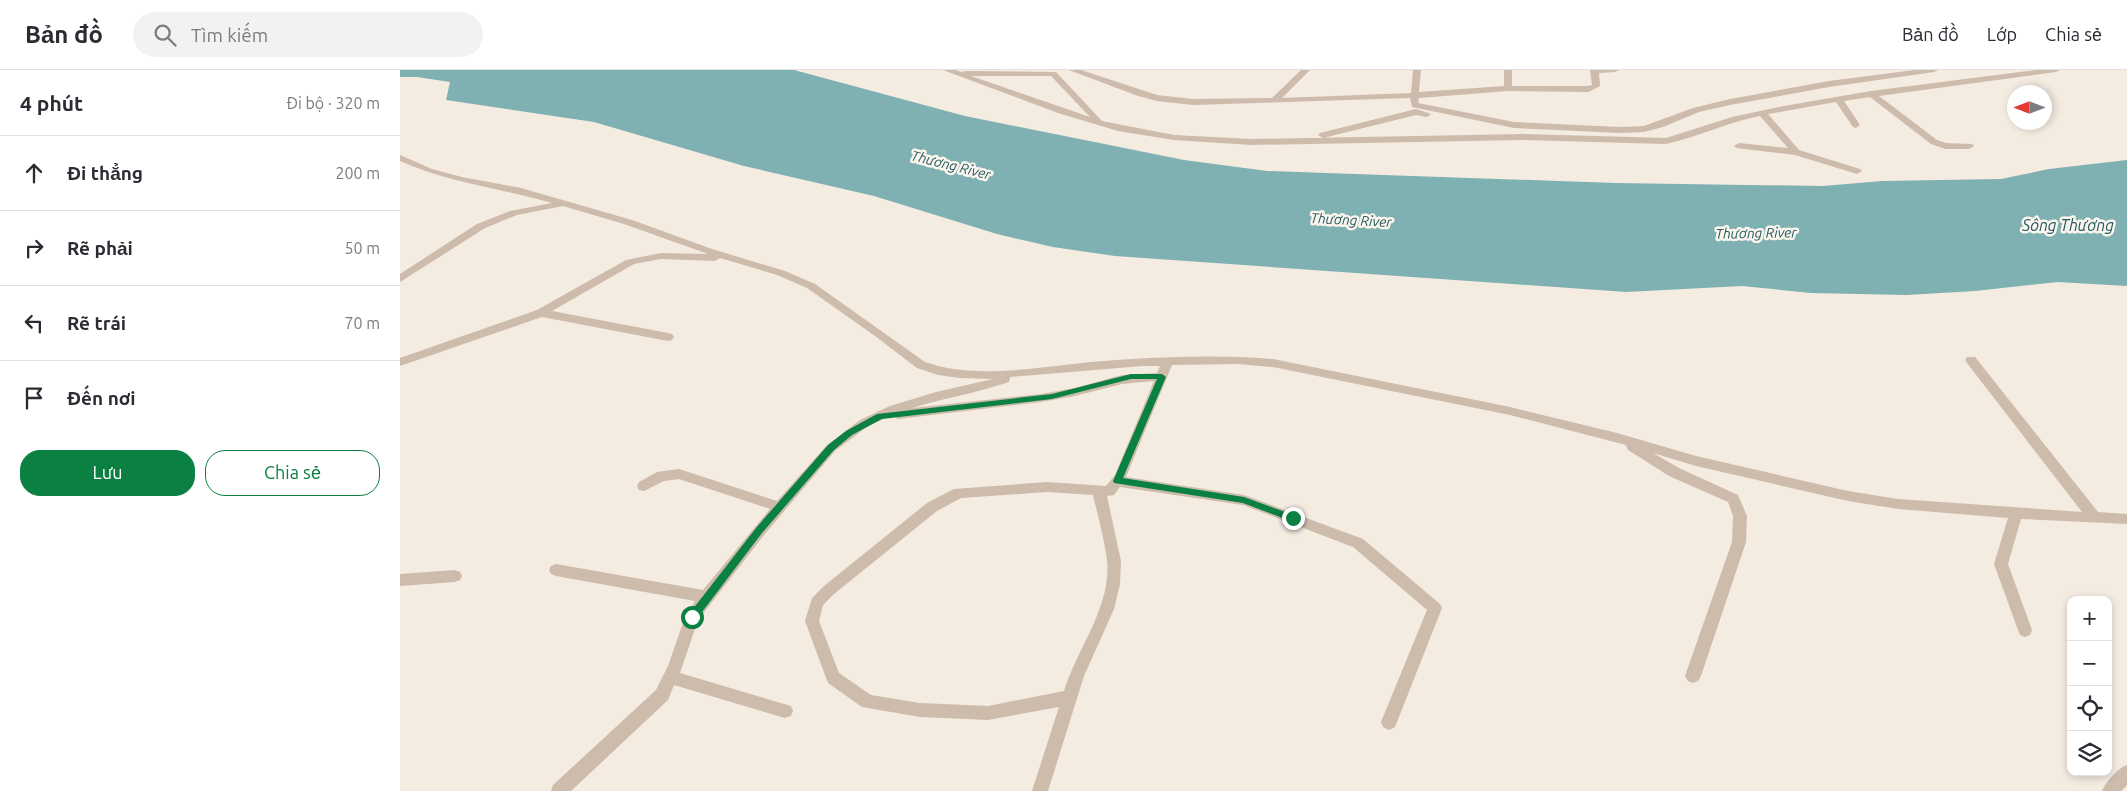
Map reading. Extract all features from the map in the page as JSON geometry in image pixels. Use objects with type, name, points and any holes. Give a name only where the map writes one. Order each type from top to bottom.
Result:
[{"type":"street","points":[[1072,70],[1108,84],[1157,98],[1193,102],[1382,98],[1508,88],[1589,90],[1596,86],[1594,70],[1615,70]]},
{"type":"street","points":[[1274,101],[1306,70]]},
{"type":"street","points":[[1415,108],[1414,94],[1417,70]]},
{"type":"street","points":[[1508,70],[1508,88]]},
{"type":"street","points":[[1302,141],[1415,108],[1514,125],[1620,130],[1644,129],[1730,102],[1829,84],[1934,70]]},
{"type":"street","points":[[2021,70],[2044,72]]},
{"type":"street","points":[[951,71],[1100,123],[1158,135],[1216,142],[1522,137],[1666,141],[1681,139],[1711,126],[1743,117],[1838,99],[2056,70]]},
{"type":"street","points":[[951,71],[1057,72],[1100,123]]},
{"type":"street","points":[[1829,84],[1898,90]]},
{"type":"street","points":[[1871,94],[1934,142],[1945,146],[1969,146]]},
{"type":"street","points":[[1838,99],[1856,125]]},
{"type":"street","points":[[1415,108],[1522,137]]},
{"type":"street","points":[[1762,113],[1796,152]]},
{"type":"street","points":[[1684,115],[1743,117]]},
{"type":"street","points":[[1739,146],[1796,152],[1857,171]]},
{"type":"street","points":[[400,158],[429,171],[462,180],[518,190],[628,222],[708,251],[781,272],[811,286],[921,365],[938,371],[960,374],[1019,374],[1168,361],[1238,360],[1273,363],[1510,411],[1617,438],[1696,461],[1848,496],[1898,504],[2127,519]]},
{"type":"street","points":[[400,279],[481,226],[498,218],[563,203]]},
{"type":"street","points":[[400,362],[541,313],[630,262],[642,258],[674,256],[735,258]]},
{"type":"street","points":[[541,313],[668,337]]},
{"type":"street","points":[[1971,360],[2001,401],[2095,518]]},
{"type":"street","points":[[1070,697],[988,713],[920,710],[868,702],[834,678],[812,621],[817,602],[829,590],[932,507],[959,493],[1047,487],[1099,492],[1109,491],[1117,481],[1168,361]]},
{"type":"street","points":[[559,791],[662,695],[692,617],[779,507],[831,448],[849,433],[894,409],[936,396],[982,387],[1019,374]]},
{"type":"street","points":[[880,416],[1052,396],[1131,376],[1162,377]]},
{"type":"street","points":[[1617,438],[1674,472],[1733,499],[1740,516],[1739,542],[1692,676]]},
{"type":"street","points":[[644,486],[662,476],[679,474],[779,507]]},
{"type":"street","points":[[1117,481],[1244,500],[1358,542],[1435,608],[1389,722]]},
{"type":"street","points":[[1040,791],[1076,676],[1107,609],[1113,584],[1114,562],[1099,492]]},
{"type":"street","points":[[2016,513],[2001,564],[2025,630]]},
{"type":"street","points":[[556,570],[706,597]]},
{"type":"street","points":[[400,580],[455,576]]},
{"type":"street","points":[[670,677],[785,711]]},
{"type":"street","points":[[2110,791],[2127,773]]},
{"type":"water","name":"Sông Thương","points":[[400,70],[794,70],[965,116],[1184,160],[1267,171],[1615,183],[1823,186],[1882,181],[2001,179],[2049,169],[2127,160],[2127,286],[2058,282],[1975,291],[1907,295],[1811,293],[1742,286],[1626,292],[1115,256],[1053,247],[997,234],[874,196],[744,166],[594,122],[446,100],[450,82],[417,77],[400,77]]},
{"type":"route","points":[[692,617],[759,531],[831,448],[864,423],[880,416],[1052,396],[1070,393],[1131,376],[1162,377],[1117,481],[1244,500],[1293,518]]},
{"type":"water label","name":"Thương River","points":[[951,165]]},
{"type":"water label","name":"Thương River","points":[[1351,220]]},
{"type":"water label","name":"Thương River","points":[[1756,233]]}]
